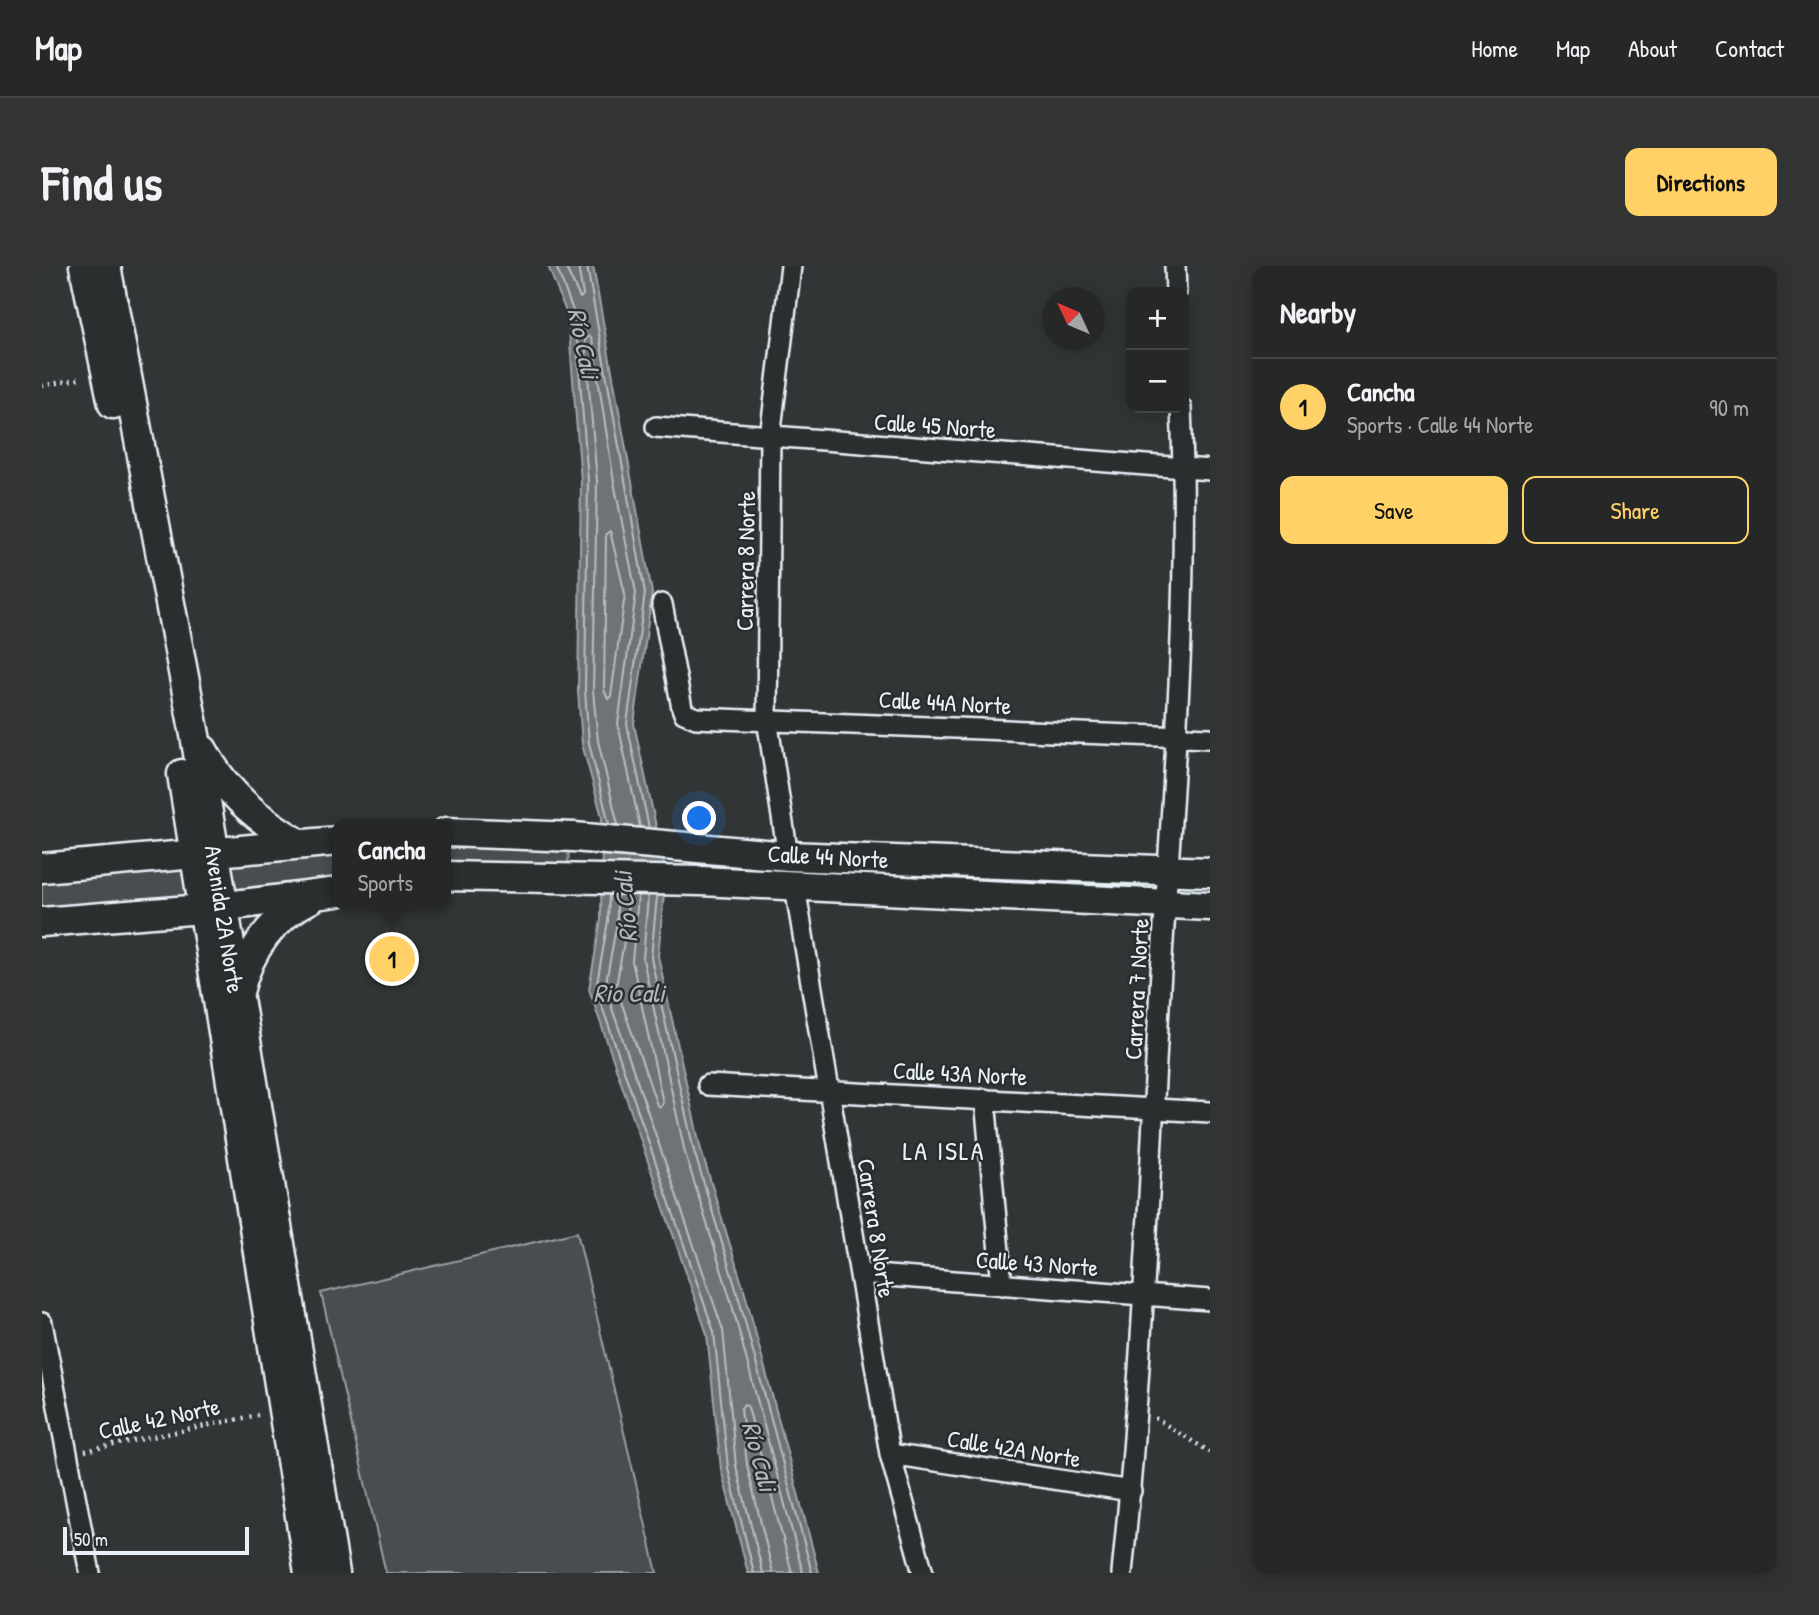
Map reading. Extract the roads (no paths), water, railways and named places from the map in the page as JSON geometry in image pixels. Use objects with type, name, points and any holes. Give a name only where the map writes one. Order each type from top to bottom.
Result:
[{"type":"main road","name":"Avenida 2A Norte","points":[[84,266],[177,738],[204,852]]},
{"type":"main road","name":"Avenida 2A Norte","points":[[106,266],[195,735],[204,852],[309,1573]]},
{"type":"main road","points":[[195,735],[227,788],[247,809],[273,829],[300,844]]},
{"type":"main road","name":"Calle 44 Norte","points":[[451,832],[574,837],[788,856],[1210,872]]},
{"type":"main road","points":[[42,868],[332,841]]},
{"type":"main road","name":"Calle 44 Norte","points":[[451,876],[701,881],[1210,906]]},
{"type":"main road","points":[[42,922],[212,907],[329,893]]},
{"type":"main road","points":[[238,998],[250,958],[261,940],[298,905],[329,893]]},
{"type":"main road","name":"Avenida 2A Norte","points":[[212,907],[238,998],[335,1573]]},
{"type":"street","name":"Carrera 8 Norte","points":[[788,856],[768,719],[771,437],[792,266]]},
{"type":"street","points":[[1175,266],[1176,287]]},
{"type":"street","name":"Carrera 7 Norte","points":[[1122,1573],[1137,1406],[1141,1295],[1176,737],[1184,468],[1181,413]]},
{"type":"street","name":"Calle 45 Norte","points":[[656,427],[1210,470]]},
{"type":"street","name":"Calle 44A Norte","points":[[662,604],[682,708],[684,713],[696,718],[1210,738]]},
{"type":"street","name":"Carrera 8 Norte","points":[[795,887],[890,1454],[923,1573]]},
{"type":"street","name":"Calle 43A Norte","points":[[708,1085],[1210,1112]]},
{"type":"street","points":[[985,1099],[1002,1284]]},
{"type":"street","name":"Calle 43 Norte","points":[[860,1274],[1210,1300]]},
{"type":"street","points":[[42,1323],[90,1573]]},
{"type":"street","name":"Calle 42A Norte","points":[[890,1454],[1131,1491]]},
{"type":"water","name":"Rio Cali","points":[[548,266],[593,266],[652,593],[634,724],[666,873],[658,956],[701,1150],[746,1297],[819,1573],[748,1573],[721,1469],[707,1334],[589,989],[601,920],[602,817],[582,744],[578,691],[581,481],[568,317]]},
{"type":"place","name":"Cancha","points":[[392,959]]},
{"type":"district","name":"LA ISLA","points":[[944,1150]]},
{"type":"water label","name":"Río Cali","points":[[584,343]]},
{"type":"water label","name":"Río Cali","points":[[625,907]]},
{"type":"water label","name":"Río Cali","points":[[760,1456]]}]
